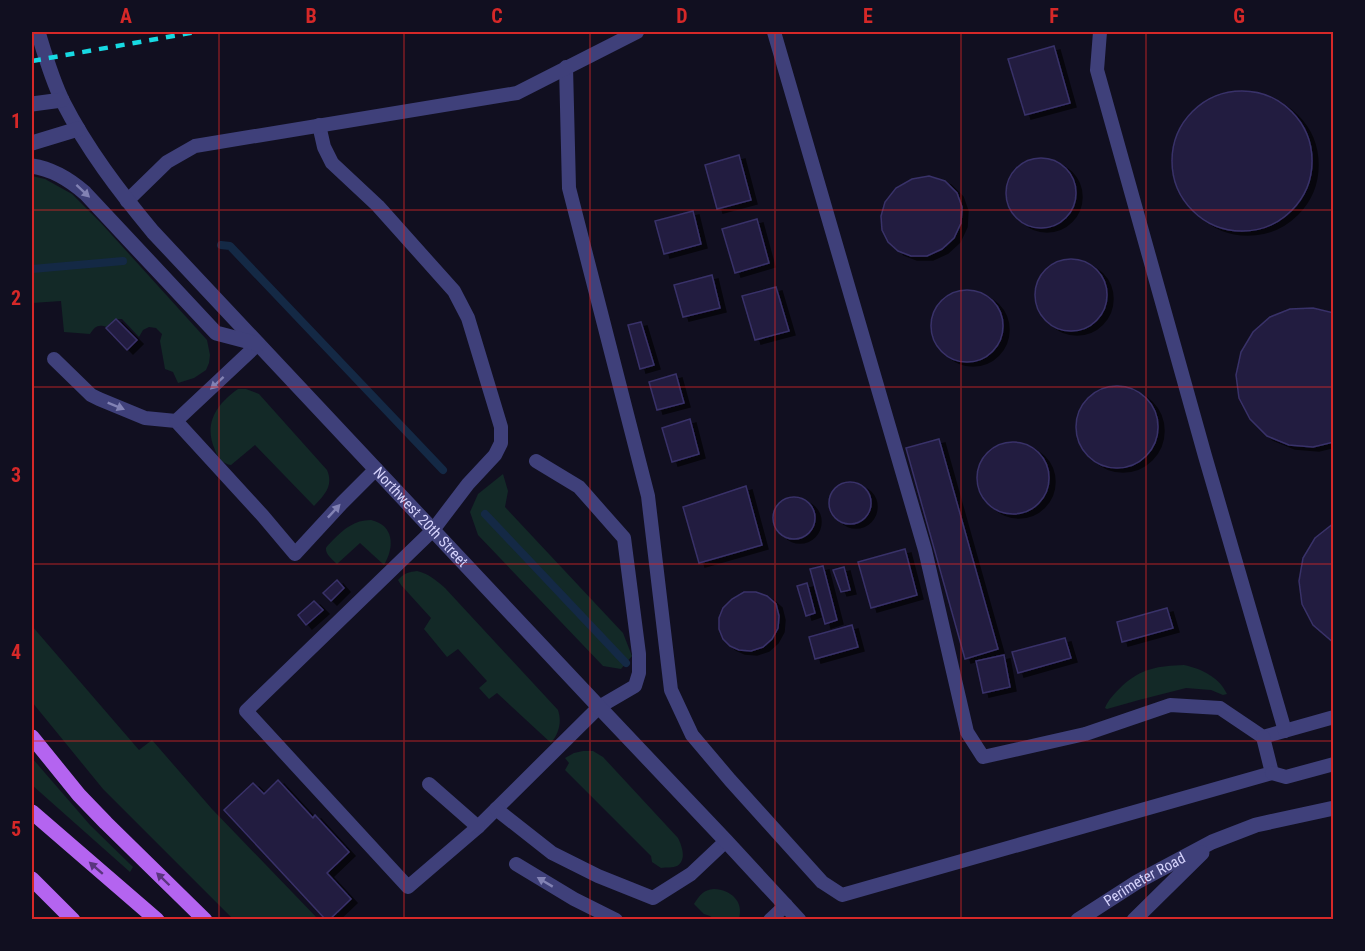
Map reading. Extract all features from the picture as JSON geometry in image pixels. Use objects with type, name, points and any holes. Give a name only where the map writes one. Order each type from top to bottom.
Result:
[{"type":"main road","points":[[32,737],[79,795],[205,920]]},
{"type":"main road","points":[[32,812],[157,920]]},
{"type":"main road","points":[[32,879],[74,920]]},
{"type":"street","name":"Northwest 20th Street","points":[[38,32],[62,100],[78,129],[127,201],[153,232],[799,920]]},
{"type":"street","points":[[32,104],[62,100]]},
{"type":"street","points":[[32,143],[78,129]]},
{"type":"street","points":[[32,166],[56,173],[73,182],[216,333],[258,344]]},
{"type":"street","name":"Perimeter Road","points":[[1077,920],[1137,882],[1212,843],[1256,825],[1334,808]]},
{"type":"street","name":"Perimeter Road","points":[[1134,920],[1212,843]]},
{"type":"lane","points":[[127,201],[167,162],[195,146],[517,93],[637,32]]},
{"type":"lane","points":[[774,32],[925,550],[968,732],[983,757],[1085,734],[1170,705],[1221,708],[1263,737],[1272,773]]},
{"type":"lane","points":[[1100,32],[1097,70],[1285,731]]},
{"type":"lane","points":[[567,67],[569,188],[648,496],[671,690],[692,735],[822,882],[842,895],[1272,773],[1286,777],[1334,764]]},
{"type":"lane","points":[[319,125],[324,147],[332,163],[378,206],[454,291],[468,318],[501,427],[501,443],[495,455],[468,484],[433,530],[246,711],[408,887],[478,827],[599,707],[635,686],[639,673],[639,654],[624,538],[579,487],[536,461]]},
{"type":"lane","points":[[176,421],[258,344]]},
{"type":"lane","points":[[54,359],[99,399],[146,418],[176,421],[295,554],[376,469]]},
{"type":"lane","points":[[1263,737],[1334,717]]},
{"type":"lane","points":[[429,784],[478,827]]},
{"type":"lane","points":[[496,809],[552,853],[598,876],[653,898],[692,874],[726,841]]},
{"type":"lane","points":[[516,864],[574,899],[616,920]]},
{"type":"lane","points":[[770,920],[786,905]]},
{"type":"green space","points":[[32,176],[45,179],[72,194],[207,340],[210,355],[206,370],[194,378],[178,383],[173,372],[165,369],[160,341],[162,334],[156,328],[149,327],[143,330],[139,337],[122,319],[117,319],[107,327],[97,326],[90,334],[64,332],[61,301],[32,303]]},
{"type":"green space","points":[[238,389],[246,389],[259,394],[327,470],[329,486],[314,506],[255,445],[231,465],[223,462],[218,456],[212,440],[211,423],[218,408]]},
{"type":"green space","points":[[503,474],[508,491],[505,507],[623,633],[632,656],[621,669],[603,666],[478,535],[470,512],[478,494]]},
{"type":"green space","points":[[371,520],[384,527],[390,538],[390,551],[384,565],[360,543],[337,564],[327,552],[327,546],[350,526]]},
{"type":"green space","points":[[417,571],[432,578],[445,588],[558,710],[559,727],[551,743],[497,693],[489,699],[479,688],[487,681],[458,649],[447,657],[424,629],[431,618],[398,580],[407,573]]},
{"type":"green space","points":[[32,626],[139,750],[152,740],[212,809],[318,919],[233,919],[103,789],[32,702]]},
{"type":"green space","points":[[1184,665],[1209,675],[1224,688],[1227,694],[1186,688],[1105,708],[1117,691],[1136,675],[1158,667]]},
{"type":"green space","points":[[583,751],[593,751],[603,757],[678,838],[683,857],[677,866],[661,868],[652,862],[651,856],[565,770],[569,763],[565,758]]},
{"type":"green space","points":[[32,758],[90,825],[133,867],[130,872],[32,785]]},
{"type":"green space","points":[[714,889],[731,894],[735,898],[740,907],[739,919],[714,919],[704,914],[694,904],[707,890]]},
{"type":"building","points":[[1054,46],[1070,103],[1025,115],[1008,59]]},
{"type":"building","points":[[1242,91],[1269,97],[1281,103],[1291,112],[1300,122],[1306,134],[1312,161],[1306,188],[1300,200],[1291,210],[1281,219],[1269,225],[1242,231],[1215,225],[1203,219],[1193,210],[1184,200],[1178,188],[1172,161],[1178,134],[1184,122],[1193,112],[1203,103],[1215,97]]},
{"type":"building","points":[[739,155],[751,200],[717,209],[705,165]]},
{"type":"building","points":[[1041,158],[1060,164],[1070,174],[1076,193],[1070,212],[1060,222],[1041,228],[1022,222],[1012,212],[1006,193],[1012,174],[1022,164]]},
{"type":"building","points":[[929,176],[945,181],[957,193],[962,207],[961,223],[954,238],[942,249],[927,256],[911,256],[898,251],[888,242],[882,230],[881,216],[885,202],[896,188],[912,179]]},
{"type":"building","points":[[693,211],[701,244],[664,254],[655,221]]},
{"type":"building","points":[[757,219],[769,263],[735,273],[722,229]]},
{"type":"building","points":[[1078,259],[1097,269],[1105,281],[1107,295],[1105,309],[1097,321],[1085,329],[1064,331],[1045,321],[1037,309],[1035,288],[1045,269],[1057,261]]},
{"type":"building","points":[[712,275],[720,308],[683,317],[674,285]]},
{"type":"building","points":[[776,287],[789,331],[755,340],[742,296]]},
{"type":"building","points":[[974,290],[993,300],[1001,312],[1003,326],[1001,340],[993,352],[981,360],[960,362],[941,352],[933,340],[931,319],[941,300],[953,292]]},
{"type":"building","points":[[1313,308],[1334,313],[1334,442],[1313,447],[1289,445],[1267,436],[1250,419],[1239,398],[1236,375],[1241,352],[1253,332],[1270,317],[1290,309]]},
{"type":"building","points":[[116,319],[137,340],[127,350],[106,328]]},
{"type":"building","points":[[641,322],[654,365],[640,369],[628,325]]},
{"type":"building","points":[[676,374],[684,403],[657,410],[649,382]]},
{"type":"building","points":[[1117,386],[1133,389],[1146,398],[1155,411],[1158,427],[1155,443],[1146,456],[1133,465],[1117,468],[1101,465],[1088,456],[1079,443],[1076,427],[1079,411],[1088,398],[1101,389]]},
{"type":"building","points":[[690,419],[699,454],[672,462],[662,428]]},
{"type":"building","points":[[939,439],[998,649],[965,659],[906,448]]},
{"type":"building","points":[[1020,442],[1039,452],[1047,464],[1049,478],[1047,492],[1039,504],[1027,512],[1006,514],[987,504],[979,492],[977,471],[987,452],[999,444]]},
{"type":"building","points":[[850,482],[865,488],[871,503],[865,518],[850,524],[835,518],[829,503],[835,488]]},
{"type":"building","points":[[746,486],[762,545],[699,563],[683,507]]},
{"type":"building","points":[[794,497],[809,503],[815,518],[809,533],[794,539],[779,533],[773,518],[779,503]]},
{"type":"building","points":[[1334,523],[1334,643],[1313,625],[1302,604],[1299,581],[1303,558],[1315,538]]},
{"type":"building","points":[[905,549],[917,595],[871,608],[858,562]]},
{"type":"building","points":[[823,566],[837,620],[825,624],[810,569]]},
{"type":"building","points":[[844,567],[850,590],[841,592],[833,570]]},
{"type":"building","points":[[337,580],[344,588],[331,601],[323,593]]},
{"type":"building","points":[[807,583],[815,613],[806,616],[797,586]]},
{"type":"building","points":[[744,592],[756,592],[767,596],[776,604],[779,616],[778,628],[772,639],[763,647],[751,651],[739,650],[730,646],[723,639],[719,629],[719,618],[723,608]]},
{"type":"building","points":[[314,601],[323,610],[306,625],[298,615]]},
{"type":"building","points":[[1167,608],[1173,628],[1122,642],[1117,622]]},
{"type":"building","points":[[852,625],[858,647],[815,659],[809,637]]},
{"type":"building","points":[[1065,638],[1071,658],[1018,673],[1012,652]]},
{"type":"building","points":[[1004,655],[1010,687],[983,693],[976,661]]},
{"type":"building","points":[[278,780],[349,852],[327,873],[351,899],[329,920],[326,920],[224,810],[253,783],[264,794]]},
{"type":"waterway","points":[[221,245],[230,246],[443,470]]},
{"type":"waterway","points":[[32,269],[123,261]]},
{"type":"waterway","points":[[485,514],[626,663]]},
{"type":"railway","points":[[32,61],[196,32]]}]
